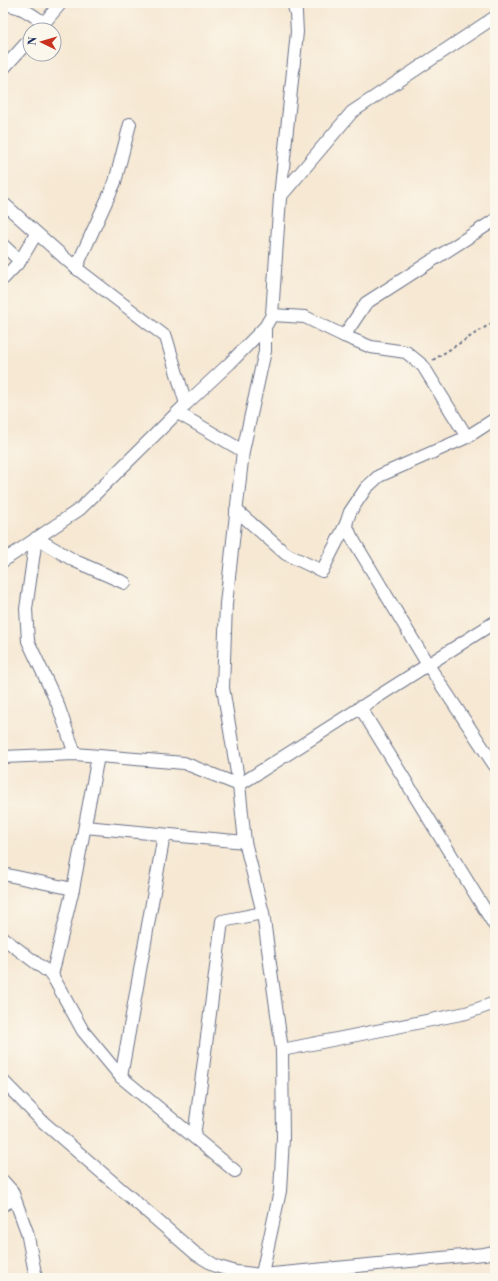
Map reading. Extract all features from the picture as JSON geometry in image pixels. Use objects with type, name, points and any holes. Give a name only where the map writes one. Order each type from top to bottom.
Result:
[{"type":"street","points":[[45,22],[61,3]]},
{"type":"street","points":[[3,561],[80,509],[182,408],[230,364],[265,327],[272,315],[280,197],[297,32],[296,13],[293,3]]},
{"type":"street","points":[[3,5],[11,5],[27,10],[37,22]]},
{"type":"street","points":[[280,197],[352,112],[495,17]]},
{"type":"street","points":[[3,70],[22,48]]},
{"type":"street","points":[[76,268],[115,182],[130,124]]},
{"type":"street","points":[[3,203],[36,234],[76,268],[166,337],[182,408],[243,451]]},
{"type":"street","points":[[344,336],[366,303],[495,220]]},
{"type":"street","points":[[3,279],[20,260],[36,234]]},
{"type":"street","points":[[3,245],[20,260]]},
{"type":"street","points":[[272,315],[306,317],[371,348],[406,352],[423,366],[467,437]]},
{"type":"street","points":[[262,1277],[280,1191],[283,1138],[282,1050],[263,913],[245,842],[223,688],[226,604],[236,510],[243,451],[265,351],[265,327]]},
{"type":"street","points":[[236,510],[286,554],[322,571],[346,524],[350,512],[366,488],[379,476],[467,437],[495,419]]},
{"type":"street","points":[[346,524],[351,536],[428,664],[495,766]]},
{"type":"street","points":[[36,538],[75,561],[125,583]]},
{"type":"street","points":[[36,538],[26,609],[28,640],[58,705],[75,754]]},
{"type":"street","points":[[238,785],[495,622]]},
{"type":"street","points":[[360,707],[495,926]]},
{"type":"street","points":[[3,757],[75,754],[184,762],[238,785]]},
{"type":"street","points":[[52,975],[73,889],[98,756]]},
{"type":"street","points":[[85,827],[245,842]]},
{"type":"street","points":[[121,1077],[164,835]]},
{"type":"street","points":[[3,875],[73,889]]},
{"type":"street","points":[[194,1137],[222,921],[263,913]]},
{"type":"street","points":[[3,938],[52,975],[82,1032],[121,1077],[235,1171]]},
{"type":"street","points":[[282,1050],[466,1013],[495,1003]]},
{"type":"street","points":[[3,1081],[42,1121],[196,1254],[216,1266],[262,1277],[304,1274],[495,1252]]},
{"type":"street","points":[[3,1182],[12,1191],[27,1232],[36,1278]]},
{"type":"street","points":[[3,1205],[14,1199]]},
{"type":"path","points":[[423,366],[495,320]]}]
